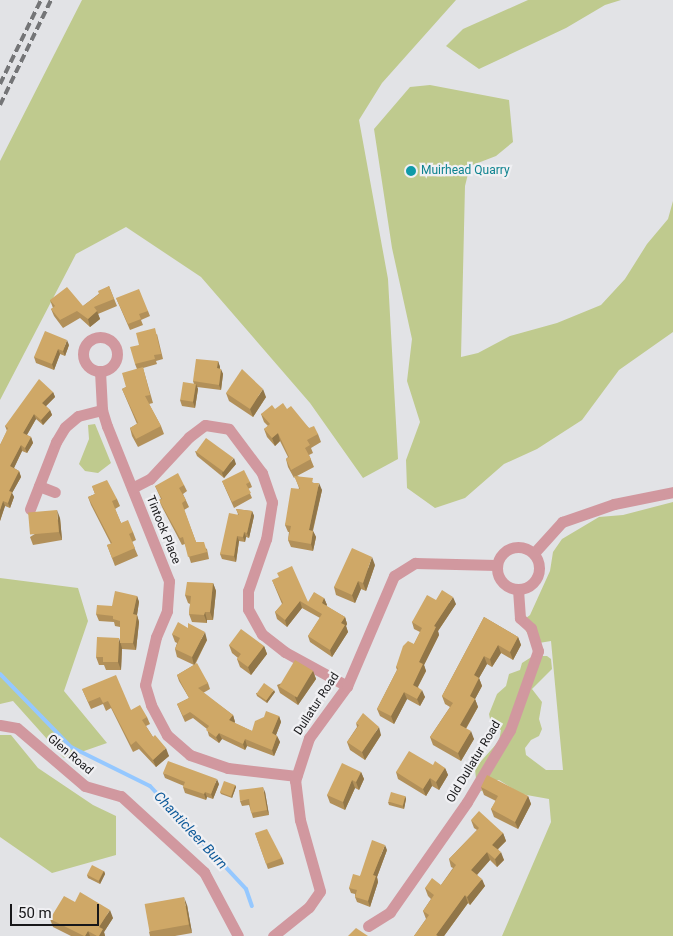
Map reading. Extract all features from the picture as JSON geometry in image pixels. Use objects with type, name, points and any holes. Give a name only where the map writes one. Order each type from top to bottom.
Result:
[{"type":"street","name":"Tintock Place","points":[[100,371],[102,410],[169,581],[167,611],[156,637],[144,685],[167,735],[190,755],[228,768],[297,776]]},
{"type":"street","points":[[30,509],[56,442],[65,427],[78,416],[102,410]]},
{"type":"street","points":[[132,488],[150,479],[189,437],[205,425],[228,429],[262,473],[272,502],[266,539],[248,590],[248,609],[262,634],[285,652],[347,686]]},
{"type":"street","points":[[39,486],[55,492]]},
{"type":"street","points":[[534,553],[562,522],[614,504],[673,492]]},
{"type":"street","points":[[519,546],[534,553],[538,574],[528,586],[518,589],[501,581],[496,565],[507,549],[519,546]]},
{"type":"street","name":"Dullatur Road","points":[[273,936],[309,907],[320,891],[300,820],[297,776],[309,738],[347,686],[394,576],[415,563],[496,565]]},
{"type":"street","name":"Old Dullatur Road","points":[[368,926],[390,912],[467,802],[510,730],[538,651],[531,628],[520,618],[518,589]]},
{"type":"street","name":"Glen Road","points":[[0,725],[17,728],[85,786],[121,796],[204,872],[238,936]]},
{"type":"green space","points":[[82,0],[456,0],[382,83],[359,120],[388,279],[398,459],[363,478],[310,403],[201,277],[126,227],[76,254],[0,400],[0,161]]},
{"type":"green space","points":[[528,0],[621,0],[605,5],[566,28],[479,69],[446,46],[463,29]]},
{"type":"green space","points":[[430,85],[509,100],[513,142],[496,156],[470,166],[465,186],[461,357],[478,353],[510,336],[557,323],[601,305],[625,279],[647,244],[668,219],[673,201],[673,332],[619,370],[582,420],[537,449],[504,464],[465,498],[435,508],[407,488],[406,460],[420,422],[407,381],[412,339],[392,248],[374,129],[410,87]]},
{"type":"green space","points":[[95,424],[111,463],[98,473],[85,471],[79,464],[89,439],[88,425]]},
{"type":"green space","points":[[673,502],[673,936],[502,936],[551,822],[549,799],[521,794],[499,780],[489,780],[482,791],[477,791],[475,768],[499,741],[501,730],[491,724],[489,714],[497,694],[506,686],[509,674],[520,670],[522,663],[533,656],[547,656],[551,659],[552,669],[532,689],[542,702],[539,719],[542,729],[539,736],[531,740],[525,748],[526,755],[546,770],[563,770],[551,641],[539,643],[530,638],[521,622],[530,615],[550,571],[553,552],[562,539],[599,517],[623,515]]},
{"type":"green space","points":[[0,578],[78,588],[88,621],[64,691],[107,743],[64,758],[13,701],[0,704]]},
{"type":"green space","points":[[0,735],[11,735],[38,768],[93,805],[116,816],[116,855],[52,873],[0,837]]},
{"type":"building","points":[[109,286],[114,299],[94,307],[97,311],[88,319],[77,311],[60,320],[51,309],[55,306],[50,300],[67,287],[83,306],[99,294],[98,291]]},
{"type":"building","points":[[139,289],[148,311],[139,314],[141,319],[128,324],[116,298]]},
{"type":"building","points":[[155,328],[161,354],[154,355],[155,359],[135,364],[130,347],[139,345],[136,333]]},
{"type":"building","points":[[45,331],[67,340],[63,351],[58,349],[52,364],[34,357]]},
{"type":"building","points":[[196,359],[218,361],[217,368],[221,369],[219,385],[193,381]]},
{"type":"building","points":[[143,367],[150,395],[145,396],[161,426],[136,439],[130,428],[138,423],[122,389],[126,387],[122,373]]},
{"type":"building","points":[[242,369],[263,389],[250,409],[226,393]]},
{"type":"building","points":[[39,379],[53,392],[42,403],[50,410],[41,420],[34,414],[23,433],[31,437],[25,448],[21,445],[10,466],[19,471],[9,491],[12,492],[8,503],[3,501],[0,510],[0,445],[8,428],[5,426]]},
{"type":"building","points":[[183,382],[196,384],[193,402],[180,400]]},
{"type":"building","points":[[283,403],[287,409],[291,406],[309,428],[314,426],[318,434],[307,440],[310,445],[305,448],[311,459],[291,470],[286,459],[289,457],[278,433],[272,438],[264,429],[270,424],[261,414],[272,405],[275,409]]},
{"type":"building","points":[[206,438],[234,458],[224,472],[196,452]]},
{"type":"building","points":[[244,470],[250,482],[246,484],[251,493],[232,502],[222,481]]},
{"type":"building","points":[[178,473],[184,485],[179,488],[186,500],[182,503],[196,542],[204,542],[207,552],[188,557],[183,537],[180,538],[159,500],[162,499],[155,486]]},
{"type":"building","points":[[294,476],[313,478],[312,483],[319,483],[309,530],[313,531],[311,544],[288,540],[291,526],[285,525],[291,488],[300,489]]},
{"type":"building","points":[[107,480],[117,499],[112,501],[121,523],[128,520],[133,532],[129,534],[135,548],[112,558],[107,545],[112,543],[88,497],[95,494],[92,486]]},
{"type":"building","points":[[236,509],[252,511],[247,533],[244,532],[243,537],[237,536],[234,556],[220,554],[229,513],[239,515]]},
{"type":"building","points":[[57,510],[59,532],[30,534],[28,513]]},
{"type":"building","points":[[352,548],[372,557],[363,583],[358,581],[352,595],[334,587]]},
{"type":"building","points":[[292,566],[308,602],[314,592],[324,598],[322,603],[345,617],[341,623],[345,625],[330,650],[308,636],[322,614],[300,601],[285,620],[275,612],[283,603],[272,580],[279,577],[277,573]]},
{"type":"building","points":[[187,582],[213,583],[210,612],[205,612],[204,615],[189,614],[191,596],[185,595]]},
{"type":"building","points":[[442,590],[453,597],[434,626],[436,627],[419,662],[423,664],[413,685],[422,690],[417,699],[404,692],[391,716],[377,709],[398,668],[396,667],[403,646],[408,641],[414,644],[422,628],[412,622],[427,595],[436,600]]},
{"type":"building","points":[[115,591],[137,596],[133,614],[137,615],[133,643],[120,643],[120,621],[113,619],[113,616],[96,614],[97,605],[112,606]]},
{"type":"building","points":[[484,617],[518,637],[510,652],[498,645],[490,659],[484,656],[474,675],[479,678],[470,696],[475,699],[460,725],[471,731],[458,753],[430,737],[453,703],[442,696]]},
{"type":"building","points":[[178,622],[188,628],[188,623],[205,632],[192,657],[175,649],[180,638],[172,634]]},
{"type":"building","points":[[241,629],[264,646],[248,667],[237,659],[241,654],[229,645]]},
{"type":"building","points":[[97,637],[119,638],[118,662],[103,662],[103,657],[96,657]]},
{"type":"building","points":[[295,660],[313,671],[297,697],[279,687]]},
{"type":"building","points":[[197,663],[208,683],[198,688],[233,715],[229,720],[252,731],[255,721],[264,717],[266,711],[279,716],[272,733],[277,736],[272,750],[245,739],[243,744],[219,733],[216,737],[206,730],[209,726],[190,712],[183,716],[177,704],[189,698],[177,675]]},
{"type":"building","points":[[116,675],[131,710],[140,705],[147,717],[142,720],[153,737],[155,735],[166,748],[153,760],[136,741],[131,745],[108,701],[103,703],[100,697],[88,702],[82,689]]},
{"type":"building","points":[[264,683],[274,690],[266,701],[257,694]]},
{"type":"building","points":[[363,713],[379,727],[362,752],[347,742],[359,725],[356,723]]},
{"type":"building","points":[[409,751],[433,765],[435,761],[445,768],[436,782],[430,778],[423,789],[396,772]]},
{"type":"building","points":[[168,761],[217,779],[211,794],[205,792],[204,794],[183,787],[185,782],[163,773]]},
{"type":"building","points":[[342,763],[361,772],[356,782],[352,780],[343,802],[327,795]]},
{"type":"building","points":[[487,775],[528,796],[515,822],[491,809],[498,796],[481,787]]},
{"type":"building","points":[[224,781],[235,785],[231,796],[220,792]]},
{"type":"building","points":[[263,787],[267,810],[251,813],[249,799],[240,801],[239,790]]},
{"type":"building","points":[[391,792],[405,796],[403,806],[388,802]]},
{"type":"building","points":[[479,811],[503,833],[492,845],[501,852],[495,859],[487,852],[471,870],[482,879],[467,897],[465,895],[436,935],[438,936],[414,936],[429,915],[423,911],[434,895],[425,888],[432,878],[441,885],[456,865],[449,859],[479,828],[471,820]]},
{"type":"building","points":[[267,829],[282,858],[266,864],[255,833]]},
{"type":"building","points":[[372,840],[385,845],[373,875],[376,876],[368,901],[355,897],[357,890],[349,888],[353,874],[360,876]]},
{"type":"building","points":[[92,865],[104,871],[99,881],[87,875]]},
{"type":"building","points":[[80,892],[110,910],[99,927],[103,929],[99,936],[88,931],[84,936],[50,919],[64,896],[75,902]]},
{"type":"building","points":[[184,897],[189,925],[149,932],[145,904]]},
{"type":"building","points":[[356,928],[368,936],[348,936]]},
{"type":"waterway","name":"Chanticleer Burn","points":[[0,674],[71,747],[150,786],[246,889],[252,906]]},
{"type":"railway","points":[[0,84],[41,0]]},
{"type":"railway","points":[[0,105],[51,0]]},
{"type":"place","name":"Muirhead Quarry","points":[[411,171]]}]
